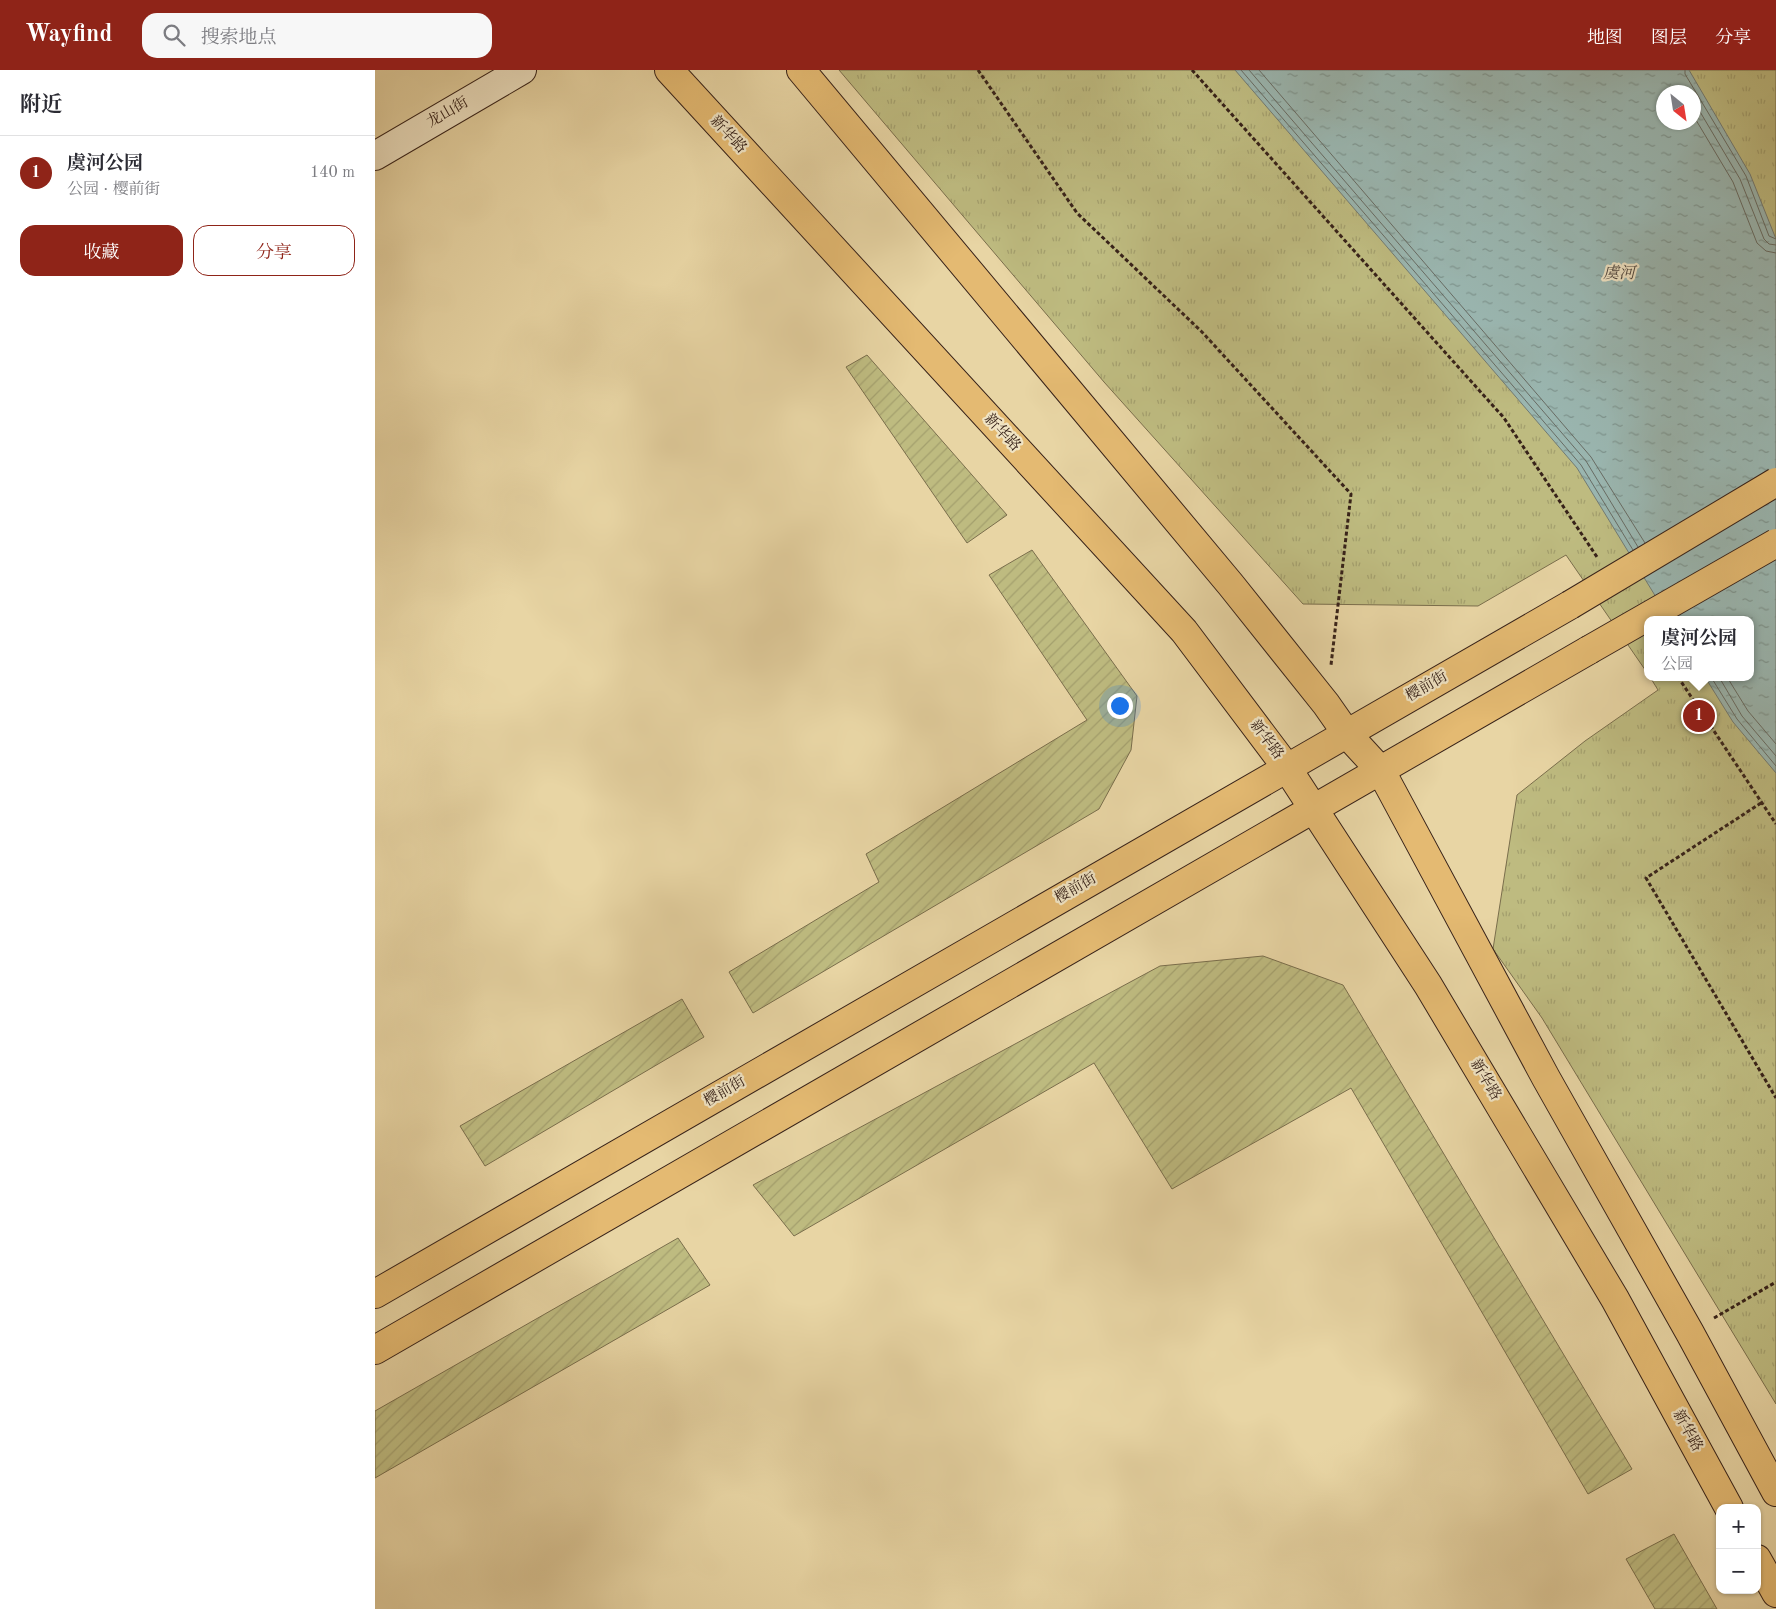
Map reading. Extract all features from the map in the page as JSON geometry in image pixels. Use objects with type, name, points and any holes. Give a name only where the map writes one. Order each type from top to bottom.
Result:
[{"type":"main road","name":"新华路","points":[[669,70],[1184,631],[1287,768],[1428,985],[1605,1282],[1727,1504]]},
{"type":"main road","points":[[801,70],[1231,585],[1326,704],[1347,734],[1381,770],[1546,1078],[1690,1333],[1776,1492]]},
{"type":"main road","name":"樱前街","points":[[375,1294],[1570,605],[1776,482]]},
{"type":"main road","points":[[1648,616],[1776,543]]},
{"type":"main road","points":[[375,1350],[1644,619]]},
{"type":"main road","points":[[1761,1566],[1776,1593]]},
{"type":"street","name":"龙山街","points":[[375,156],[522,70]]},
{"type":"path","points":[[978,70],[1077,213],[1202,332],[1351,494],[1326,704]]},
{"type":"path","points":[[1193,70],[1504,418],[1598,558]]},
{"type":"path","points":[[1681,681],[1776,824]]},
{"type":"path","points":[[1761,802],[1646,878],[1776,1098]]},
{"type":"path","points":[[1690,1333],[1776,1282]]},
{"type":"green space","points":[[839,70],[1776,70],[1776,1404],[1542,1018],[1493,949],[1517,795],[1585,741],[1658,690],[1652,681],[1754,681],[1754,616],[1644,616],[1644,668],[1566,555],[1478,606],[1303,604],[1104,382]]},
{"type":"green space","points":[[867,355],[1007,515],[967,543],[846,367]]},
{"type":"green space","points":[[1032,550],[1137,696],[1131,750],[1099,809],[753,1013],[729,972],[879,882],[866,854],[1087,720],[989,575]]},
{"type":"green space","points":[[1263,956],[1343,985],[1632,1469],[1588,1494],[1351,1088],[1172,1189],[1094,1063],[794,1236],[753,1185],[1160,966]]},
{"type":"green space","points":[[682,999],[704,1037],[485,1166],[460,1126]]},
{"type":"green space","points":[[678,1238],[710,1285],[375,1478],[375,1411]]},
{"type":"green space","points":[[1674,1534],[1717,1609],[1655,1609],[1626,1559]]},
{"type":"water","name":"虞河","points":[[1235,70],[1689,70],[1698,85],[1656,85],[1656,130],[1701,130],[1701,90],[1750,174],[1776,239],[1776,773],[1733,722],[1707,681],[1754,681],[1754,616],[1668,616],[1577,468]]},
{"type":"place","name":"虞河公园","points":[[1699,716]]}]
